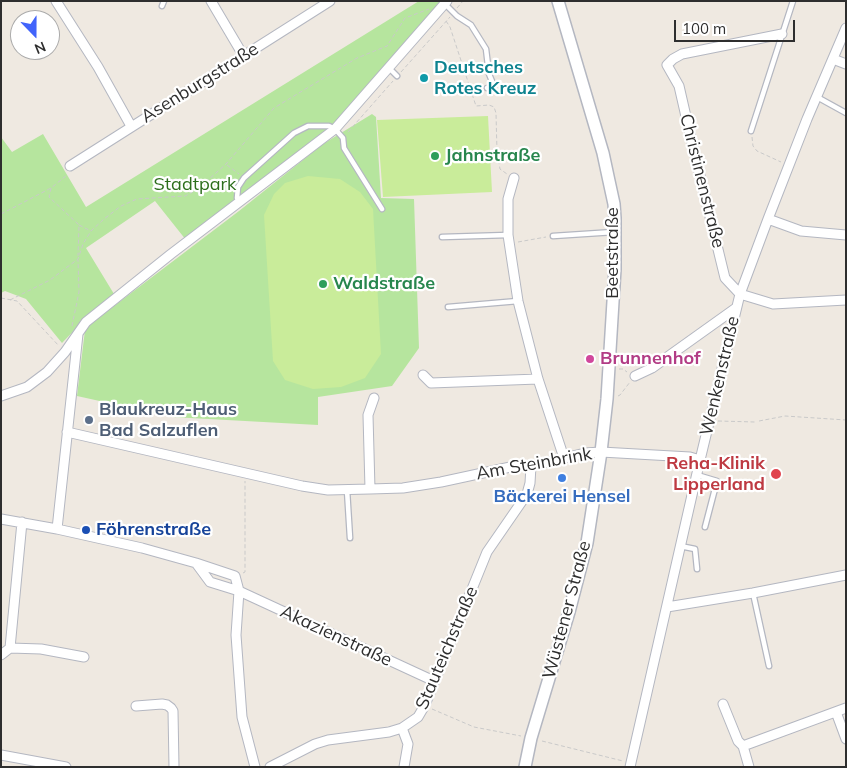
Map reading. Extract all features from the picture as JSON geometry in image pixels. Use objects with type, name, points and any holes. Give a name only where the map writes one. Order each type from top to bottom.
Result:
[{"type":"main road","name":"Beetstraße","points":[[558,1],[603,153],[614,204],[615,269],[607,400],[601,452]]},
{"type":"main road","name":"Wüstener Straße","points":[[525,767],[531,738],[569,612],[587,543],[601,452]]},
{"type":"street","points":[[56,1],[98,67],[132,126]]},
{"type":"street","points":[[211,1],[243,55]]},
{"type":"street","name":"Asenburgstraße","points":[[70,166],[330,1]]},
{"type":"street","points":[[1,396],[27,387],[47,372],[65,352],[86,322],[171,254],[335,130],[446,3]]},
{"type":"street","name":"Wenkenstraße","points":[[630,765],[696,475],[740,294],[768,218],[846,28]]},
{"type":"street","name":"Christinenstraße","points":[[740,294],[725,278],[679,86],[667,65],[682,54],[782,34]]},
{"type":"street","points":[[833,59],[846,64]]},
{"type":"street","points":[[514,178],[508,199],[509,239],[518,301],[538,379],[564,458]]},
{"type":"street","points":[[768,218],[801,231],[846,235]]},
{"type":"street","points":[[740,294],[773,304],[846,300]]},
{"type":"street","points":[[635,376],[652,368],[736,308]]},
{"type":"street","points":[[57,529],[75,338]]},
{"type":"street","points":[[423,375],[431,383],[538,379]]},
{"type":"street","points":[[370,489],[368,415],[374,398]]},
{"type":"street","name":"Am Steinbrink","points":[[67,432],[302,486],[328,490],[370,489],[441,482],[515,466],[531,466],[585,453],[601,452],[690,457],[700,460]]},
{"type":"street","name":"Stauteichstraße","points":[[270,767],[315,744],[328,740],[389,732],[402,728],[418,717],[425,706],[487,552],[527,494],[531,466]]},
{"type":"street","points":[[1,519],[142,548],[235,576],[239,591],[236,634],[242,717],[255,767]]},
{"type":"street","points":[[10,648],[22,522]]},
{"type":"street","name":"Akazienstraße","points":[[196,563],[210,582],[239,591],[434,681]]},
{"type":"street","points":[[666,607],[846,575]]},
{"type":"street","points":[[1,655],[10,648],[41,649],[84,658]]},
{"type":"street","points":[[136,706],[162,704],[167,705],[173,711],[174,767]]},
{"type":"street","points":[[723,704],[738,741],[742,746],[749,767]]},
{"type":"street","points":[[742,746],[846,708]]},
{"type":"street","points":[[836,712],[846,739]]},
{"type":"street","points":[[402,728],[408,744],[404,767]]},
{"type":"street","points":[[1,755],[66,767]]},
{"type":"lane","points":[[752,131],[793,1]]},
{"type":"lane","points":[[446,3],[453,13],[471,25],[486,49],[489,74],[494,86],[487,88]]},
{"type":"lane","points":[[389,68],[397,76]]},
{"type":"lane","points":[[817,97],[846,113]]},
{"type":"lane","points":[[241,202],[237,198],[238,187],[244,178],[294,134],[308,126],[329,126],[343,138],[344,148],[382,209]]},
{"type":"lane","points":[[553,236],[615,232]]},
{"type":"lane","points":[[442,237],[509,239]]},
{"type":"lane","points":[[448,307],[518,301]]},
{"type":"lane","points":[[696,475],[717,481],[706,527]]},
{"type":"lane","points":[[347,490],[350,538]]},
{"type":"lane","points":[[680,546],[695,549],[697,569]]},
{"type":"lane","points":[[753,593],[769,666]]},
{"type":"path","points":[[343,138],[463,1]]},
{"type":"path","points":[[10,300],[50,280],[78,259],[83,244],[91,231],[121,206],[137,199],[185,196],[198,189],[226,164],[274,108],[357,58],[387,46],[405,18],[428,9]]},
{"type":"path","points":[[446,21],[476,106],[489,105],[494,107],[500,169],[514,178]]},
{"type":"path","points":[[752,139],[753,146],[757,151],[783,162]]},
{"type":"path","points":[[226,164],[244,178]]},
{"type":"path","points":[[1,214],[51,188],[69,174],[70,166]]},
{"type":"path","points":[[51,188],[49,197],[79,225],[91,231]]},
{"type":"path","points":[[75,338],[71,329],[79,292],[79,225]]},
{"type":"path","points":[[509,239],[553,236]]},
{"type":"path","points":[[1,298],[17,301],[58,345]]},
{"type":"path","points":[[607,400],[620,395],[635,376]]},
{"type":"path","points":[[759,422],[785,416],[846,420]]},
{"type":"path","points":[[710,420],[755,422]]},
{"type":"path","points":[[235,576],[245,572],[245,472]]},
{"type":"path","points":[[425,706],[474,726],[531,738],[630,765]]},
{"type":"green space","name":"Stadtpark","points":[[419,1],[442,1],[333,127],[186,240],[155,201],[86,248],[114,294],[84,320],[62,343],[26,299],[5,291],[1,293],[1,137],[12,152],[43,134],[86,207]]},
{"type":"green space","points":[[372,114],[376,117],[381,198],[414,199],[419,348],[392,386],[318,397],[318,425],[172,417],[77,396],[85,330],[93,322],[239,211],[323,144]]},
{"type":"green space","name":"Jahnstraße","points":[[488,116],[492,192],[383,197],[377,120]]},
{"type":"green space","name":"Waldstraße","points":[[308,176],[340,179],[360,192],[373,209],[381,354],[365,378],[341,387],[313,389],[285,380],[273,361],[264,215],[274,194],[285,183]]},
{"type":"place","name":"Deutsches Rotes Kreuz","points":[[424,78]]},
{"type":"place","name":"Jahnstraße","points":[[435,156]]},
{"type":"place","name":"Waldstraße","points":[[323,284]]},
{"type":"place","name":"Brunnenhof","points":[[590,359]]},
{"type":"place","name":"Blaukreuz-Haus Bad Salzuflen","points":[[89,420]]},
{"type":"place","name":"Reha-Klinik Lipperland","points":[[776,474]]},
{"type":"place","name":"Bäckerei Hensel","points":[[562,478]]},
{"type":"place","name":"Föhrenstraße","points":[[86,530]]}]
